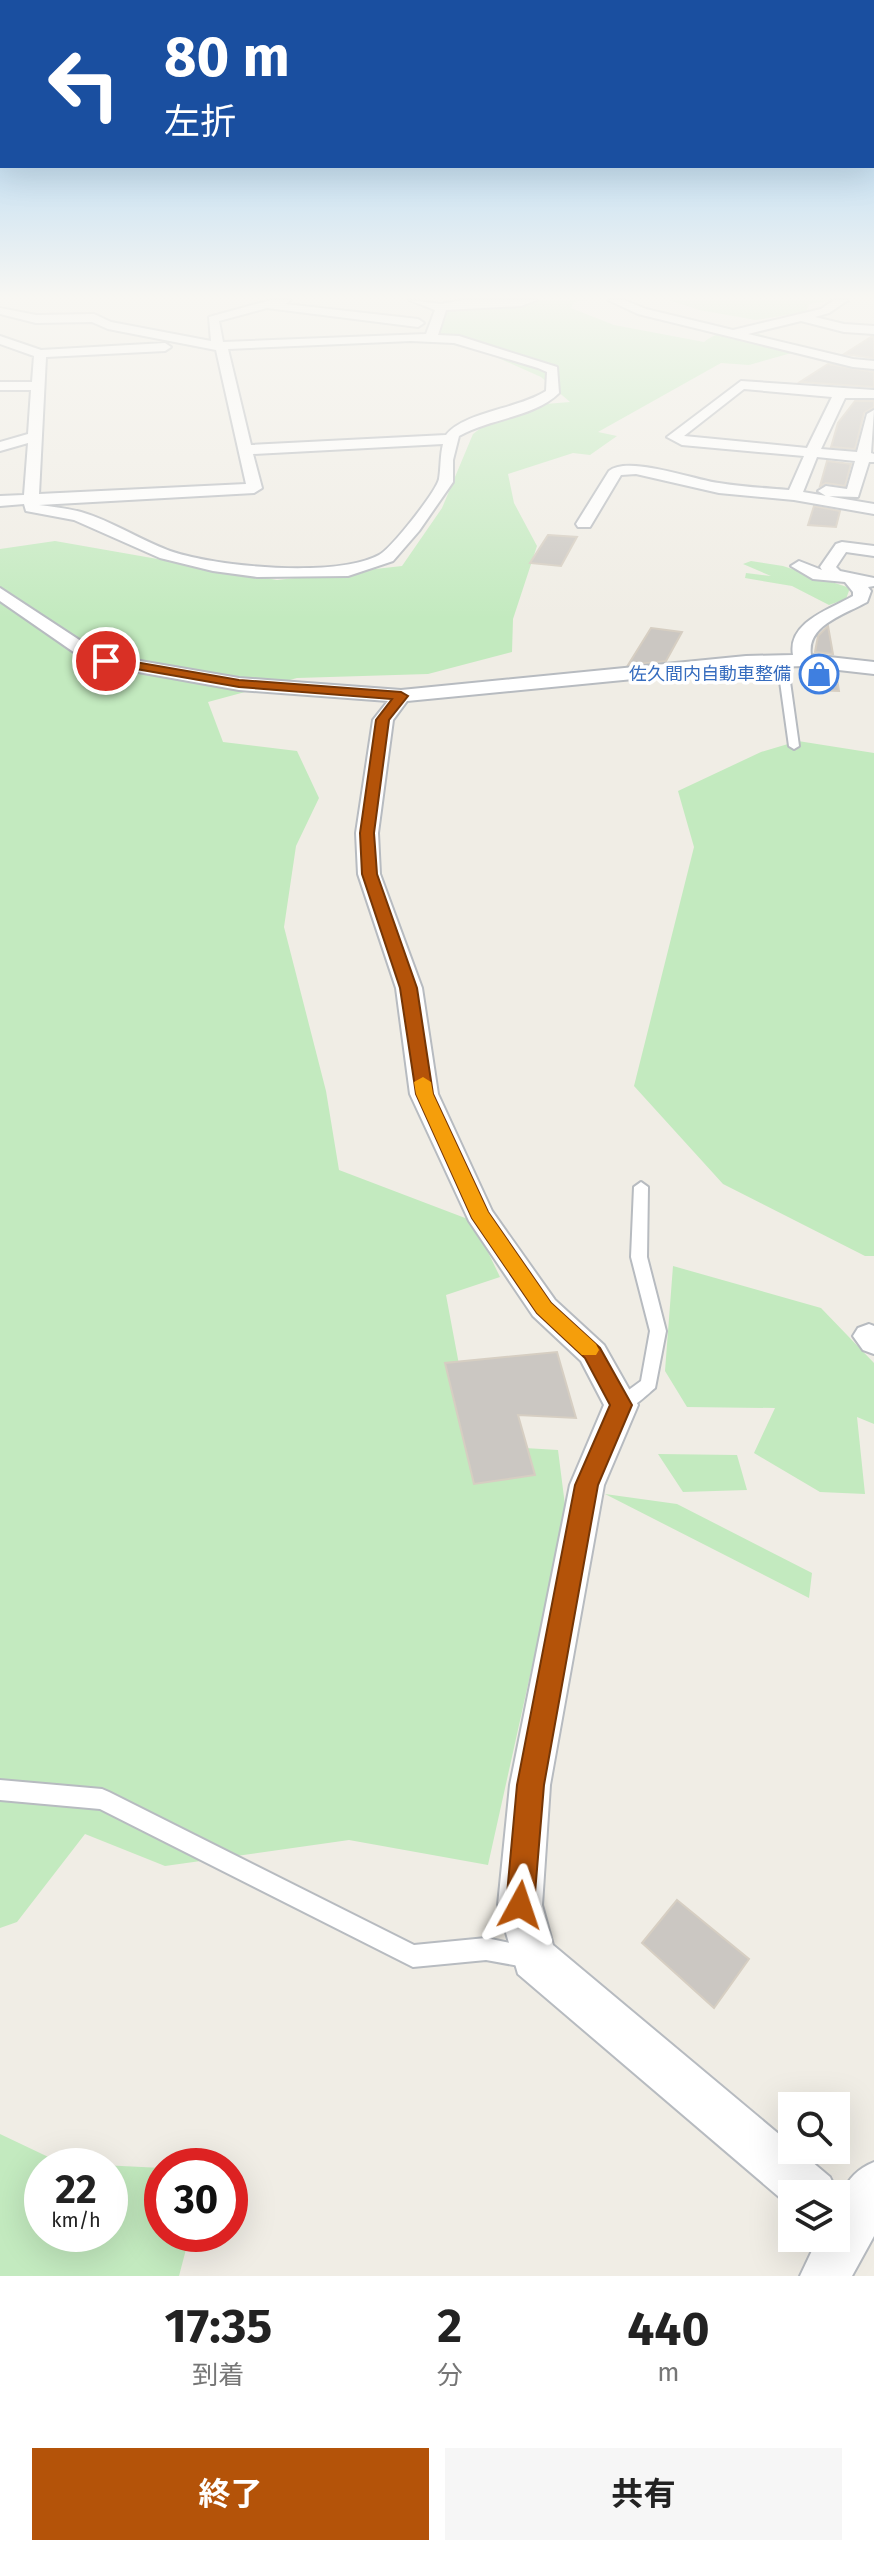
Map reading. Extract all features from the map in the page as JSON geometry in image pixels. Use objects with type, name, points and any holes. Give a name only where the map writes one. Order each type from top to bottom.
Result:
[{"type":"street","points":[[36,406],[31,508],[78,516],[166,555],[201,564],[257,572],[348,571],[387,558],[446,482],[450,439],[461,428],[480,419],[532,406]]},
{"type":"street","points":[[0,501],[254,488],[237,406]]},
{"type":"street","points":[[714,406],[674,437],[682,441],[869,458]]},
{"type":"street","points":[[682,409],[706,412]]},
{"type":"street","points":[[584,524],[616,471],[636,470],[719,488],[796,492],[853,494],[869,458],[859,415],[821,435],[796,492]]},
{"type":"street","points":[[821,435],[837,436]]},
{"type":"street","points":[[0,447],[33,437]]},
{"type":"street","points":[[247,450],[450,439]]},
{"type":"street","points":[[857,481],[874,483]]},
{"type":"street","points":[[604,489],[628,482]]},
{"type":"street","points":[[796,492],[874,509]]},
{"type":"street","points":[[834,575],[828,567],[842,547],[874,551]]},
{"type":"street","points":[[799,566],[819,575],[874,582]]},
{"type":"street","points":[[803,660],[802,641],[806,630],[861,598],[862,591],[853,581]]},
{"type":"street","points":[[0,593],[84,651],[106,661],[239,684],[401,696],[587,676],[782,660],[874,668]]},
{"type":"street","points":[[401,696],[383,720],[367,833],[368,860],[369,874],[409,988],[424,1094],[479,1214],[544,1308],[593,1353],[621,1405],[587,1485],[530,1785],[520,1905],[534,1958],[796,2180]]},
{"type":"street","points":[[825,2276],[854,2208]]},
{"type":"lane","points":[[782,660],[794,746]]},
{"type":"lane","points":[[621,1405],[649,1384],[658,1331],[639,1257],[641,1187]]},
{"type":"lane","points":[[0,1790],[102,1799],[413,1956],[486,1949],[534,1958]]},
{"type":"green space","points":[[644,406],[598,432],[617,436],[590,455],[573,453],[508,474],[514,503],[537,546],[513,619],[512,652],[428,674],[297,678],[208,702],[223,742],[297,751],[319,798],[296,846],[284,927],[326,1091],[339,1170],[473,1221],[500,1277],[446,1295],[474,1445],[558,1450],[566,1513],[488,1865],[349,1840],[165,1866],[85,1834],[17,1922],[0,1928],[0,549],[55,541],[277,580],[402,566],[442,508],[473,434],[508,407]]},
{"type":"green space","points":[[751,561],[783,566],[850,588],[846,599],[829,605],[792,586],[745,578],[746,573],[771,576],[743,564]]},
{"type":"green space","points":[[798,741],[874,753],[874,1256],[865,1256],[723,1184],[634,1086],[694,847],[678,791],[761,752]]},
{"type":"green space","points":[[673,1266],[821,1308],[874,1363],[874,1424],[857,1417],[865,1494],[820,1492],[754,1453],[775,1408],[687,1407],[665,1371]]},
{"type":"green space","points":[[658,1454],[737,1455],[747,1490],[683,1492]]},
{"type":"green space","points":[[605,1494],[677,1504],[812,1573],[809,1598]]},
{"type":"green space","points":[[0,2134],[29,2148],[24,2148],[24,2252],[128,2252],[128,2166],[144,2167],[144,2252],[185,2252],[179,2276],[0,2276]]},
{"type":"building","points":[[851,406],[874,406],[864,413],[855,449],[831,447],[838,423]]},
{"type":"building","points":[[827,461],[851,464],[845,486],[826,483],[820,486]]},
{"type":"building","points":[[814,506],[840,511],[836,527],[808,525]]},
{"type":"building","points":[[548,535],[577,537],[561,566],[530,563]]},
{"type":"building","points":[[828,626],[833,654],[815,652],[818,636]]},
{"type":"building","points":[[651,628],[682,632],[666,661],[628,665]]},
{"type":"building","points":[[812,670],[836,673],[839,691],[808,690]]},
{"type":"building","points":[[557,1352],[576,1418],[518,1415],[535,1475],[474,1484],[445,1363]]},
{"type":"building","points":[[677,1900],[749,1959],[714,2008],[642,1943]]},
{"type":"slow traffic","points":[[423,1082],[424,1094],[479,1214],[544,1308],[589,1350]]},
{"type":"place","name":"佐久間内自動車整備","points":[[819,674]]},
{"type":"route","points":[[106,661],[239,684],[401,696],[383,720],[367,833],[369,874],[409,988],[424,1094],[479,1214],[544,1308],[593,1353],[621,1405],[587,1485],[530,1785],[520,1905]]}]
